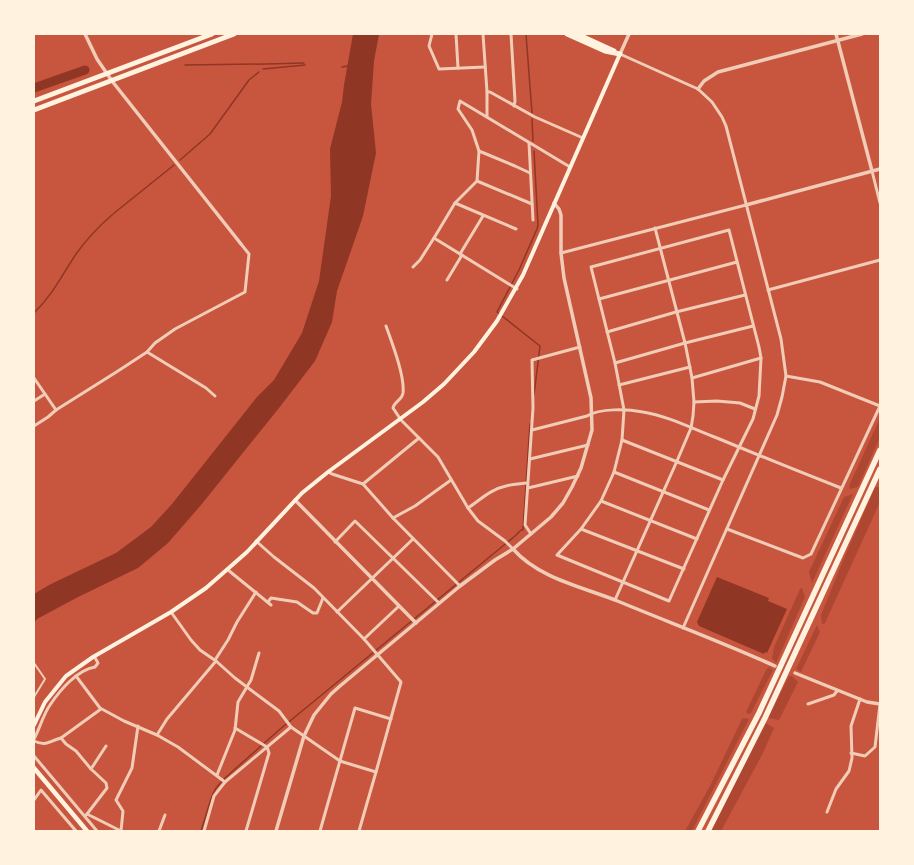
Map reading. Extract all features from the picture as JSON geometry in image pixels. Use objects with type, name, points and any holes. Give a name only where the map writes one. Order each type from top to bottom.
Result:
[{"type":"highway","points":[[34,101],[212,34]]},
{"type":"highway","points":[[34,110],[234,34]]},
{"type":"highway","points":[[567,34],[605,51],[620,54]]},
{"type":"highway","points":[[577,34],[620,54]]},
{"type":"highway","points":[[698,831],[762,707],[880,450]]},
{"type":"highway","points":[[708,831],[765,718],[880,470]]},
{"type":"main road","points":[[34,725],[45,702],[59,684],[75,669],[94,656],[171,612],[206,588],[228,570],[295,500],[328,472],[401,420],[435,392],[474,352],[517,289],[620,54]]},
{"type":"main road","points":[[34,768],[87,831]]},
{"type":"street","points":[[34,426],[56,410],[147,352],[155,343],[175,329],[245,292],[249,254],[106,73],[97,59],[85,34]]},
{"type":"street","points":[[432,34],[429,46],[440,69],[484,67]]},
{"type":"street","points":[[456,34],[458,68]]},
{"type":"street","points":[[483,34],[484,67],[487,92],[487,117]]},
{"type":"street","points":[[511,34],[515,101],[514,106]]},
{"type":"street","points":[[629,34],[620,54],[698,89],[712,102],[722,116],[726,126],[781,339],[786,376],[777,415],[682,628]]},
{"type":"street","points":[[836,34],[880,203]]},
{"type":"street","points":[[698,89],[704,81],[718,72],[862,34]]},
{"type":"street","points":[[487,92],[490,92],[535,117],[583,138]]},
{"type":"street","points":[[414,267],[420,260],[455,204],[477,181],[479,151],[472,130],[458,109],[460,101],[570,168]]},
{"type":"street","points":[[529,143],[533,220]]},
{"type":"street","points":[[479,151],[530,173]]},
{"type":"street","points":[[561,253],[880,169]]},
{"type":"street","points":[[477,181],[532,204]]},
{"type":"street","points":[[276,831],[304,736],[314,715],[331,694],[460,586],[495,560],[513,549],[556,512],[578,476],[592,430],[592,413],[589,385],[564,278],[561,253],[561,215],[559,209],[554,203]]},
{"type":"street","points":[[455,204],[516,229]]},
{"type":"street","points":[[446,280],[483,216]]},
{"type":"street","points":[[615,600],[691,428],[693,416],[694,402],[690,367],[655,228]]},
{"type":"street","points":[[729,230],[760,347],[761,358],[759,396],[753,419],[723,480],[669,601],[624,581],[557,555],[581,529],[601,502],[614,472],[622,440],[624,410],[615,363],[591,267],[660,248],[729,230]]},
{"type":"street","points":[[434,238],[517,289]]},
{"type":"street","points":[[768,290],[880,260]]},
{"type":"street","points":[[599,299],[737,262]]},
{"type":"street","points":[[607,332],[676,312],[746,295]]},
{"type":"street","points":[[386,326],[402,378],[403,393],[393,406],[401,420],[438,457],[468,508],[483,526],[505,540],[529,564],[550,576],[615,600],[775,666]]},
{"type":"street","points":[[615,363],[685,343],[754,326]]},
{"type":"street","points":[[531,534],[525,525],[533,408],[532,360],[580,347]]},
{"type":"street","points":[[147,352],[206,388],[215,396]]},
{"type":"street","points":[[692,378],[761,358]]},
{"type":"street","points":[[619,385],[690,367]]},
{"type":"street","points":[[727,529],[803,558],[811,554],[880,406],[820,382],[786,376]]},
{"type":"street","points":[[34,378],[56,410]]},
{"type":"street","points":[[34,401],[45,394]]},
{"type":"street","points":[[694,402],[717,401],[740,403],[756,409]]},
{"type":"street","points":[[532,430],[586,416],[592,413],[624,410],[654,414],[841,488]]},
{"type":"street","points":[[363,484],[419,438]]},
{"type":"street","points":[[622,440],[723,480]]},
{"type":"street","points":[[530,459],[588,445]]},
{"type":"street","points":[[328,472],[363,484],[393,518],[460,586]]},
{"type":"street","points":[[614,472],[710,510]]},
{"type":"street","points":[[528,488],[578,476]]},
{"type":"street","points":[[393,518],[415,506],[451,480]]},
{"type":"street","points":[[468,508],[490,492],[505,486],[527,483]]},
{"type":"street","points":[[295,500],[416,623]]},
{"type":"street","points":[[601,502],[697,539]]},
{"type":"street","points":[[336,542],[355,521],[439,603]]},
{"type":"street","points":[[581,529],[684,569]]},
{"type":"street","points":[[337,612],[413,539]]},
{"type":"street","points":[[256,541],[314,588],[364,639],[400,682],[359,831]]},
{"type":"street","points":[[228,570],[272,605]]},
{"type":"street","points":[[157,735],[166,719],[215,661],[256,592]]},
{"type":"street","points":[[268,602],[271,598],[297,602],[313,613],[317,612],[323,598]]},
{"type":"street","points":[[364,639],[399,606]]},
{"type":"street","points":[[171,612],[196,645],[247,687],[271,704],[291,727],[340,761],[376,772]]},
{"type":"street","points":[[217,774],[235,728],[238,702],[251,680],[259,653]]},
{"type":"street","points":[[94,656],[98,663],[95,667],[89,668],[76,676],[66,685],[51,704],[34,740],[39,743],[48,744],[61,738],[101,709]]},
{"type":"street","points":[[34,663],[45,679],[34,696]]},
{"type":"street","points":[[796,673],[837,691],[880,704],[875,747],[865,756],[851,753]]},
{"type":"street","points":[[76,676],[101,709],[157,735],[178,747],[217,774],[225,782]]},
{"type":"street","points":[[808,704],[834,694],[837,691]]},
{"type":"street","points":[[827,812],[836,789],[849,771],[851,726],[860,699]]},
{"type":"street","points":[[320,831],[356,708],[390,719]]},
{"type":"street","points":[[86,815],[121,831],[123,811],[116,800],[132,768],[138,726]]},
{"type":"street","points":[[204,831],[214,796],[225,782],[291,727]]},
{"type":"street","points":[[235,728],[267,747],[269,753],[246,831]]},
{"type":"street","points":[[61,738],[66,744],[76,751],[106,783],[107,788],[86,815]]},
{"type":"street","points":[[92,769],[106,746]]},
{"type":"street","points":[[34,756],[86,815],[97,831]]},
{"type":"street","points":[[34,800],[41,790],[76,831]]},
{"type":"street","points":[[159,831],[165,815]]},
{"type":"shaded area","points":[[353,34],[379,34],[374,61],[371,104],[376,153],[363,216],[337,291],[332,322],[315,361],[201,505],[168,543],[138,568],[78,597],[37,619],[34,623],[34,594],[49,585],[116,553],[151,527],[172,504],[257,397],[274,380],[302,333],[319,281],[331,196],[330,149],[342,102]]},
{"type":"shaded area","points":[[880,418],[880,437],[858,487],[850,489],[849,486]]},
{"type":"shaded area","points":[[875,487],[880,487],[880,502],[825,623],[822,624],[821,615]]},
{"type":"shaded area","points":[[853,494],[812,583],[809,572],[844,497]]},
{"type":"shaded area","points":[[717,577],[769,598],[768,601],[787,609],[767,653],[765,652],[764,654],[699,626],[697,622]]},
{"type":"shaded area","points":[[802,588],[805,597],[776,663],[772,658],[774,647],[800,589]]},
{"type":"shaded area","points":[[817,625],[820,632],[801,672],[796,669]]},
{"type":"shaded area","points":[[769,667],[773,670],[751,713],[748,714],[746,712],[766,670]]},
{"type":"shaded area","points":[[789,676],[792,676],[798,682],[779,720],[768,718]]},
{"type":"shaded area","points":[[742,719],[749,719],[692,831],[685,831],[711,784]]},
{"type":"shaded area","points":[[766,723],[774,728],[763,753],[721,831],[711,831]]},
{"type":"waterway","points":[[526,34],[532,113]]},
{"type":"waterway","points":[[266,64],[304,63]]},
{"type":"waterway","points":[[185,65],[265,64]]},
{"type":"waterway","points":[[263,69],[305,65]]},
{"type":"waterway","points":[[342,67],[348,66]]},
{"type":"waterway","points":[[34,88],[85,70]]},
{"type":"waterway","points":[[180,160],[210,134],[249,80],[259,72]]},
{"type":"waterway","points":[[532,119],[533,141]]},
{"type":"waterway","points":[[534,151],[538,225],[519,270],[497,312],[540,346],[534,395]]},
{"type":"waterway","points":[[113,214],[174,165]]},
{"type":"waterway","points":[[34,313],[52,292],[76,254],[97,229],[112,215]]},
{"type":"waterway","points":[[201,831],[212,796],[216,788],[225,778],[279,730],[521,530],[523,530],[530,424]]}]
